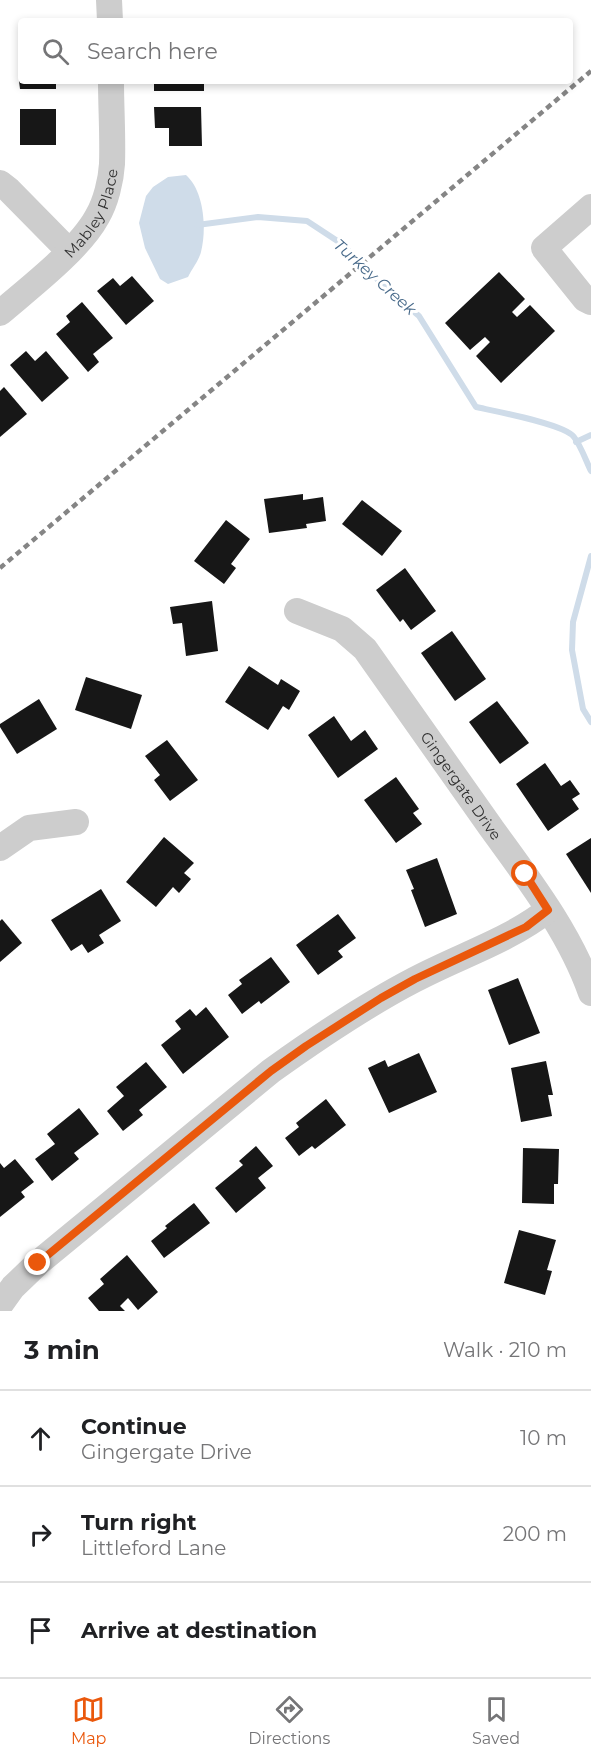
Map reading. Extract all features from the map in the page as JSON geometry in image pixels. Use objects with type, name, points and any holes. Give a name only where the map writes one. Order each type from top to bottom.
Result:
[{"type":"street","points":[[109,0],[110,18]]},
{"type":"street","name":"Mabley Place","points":[[0,313],[42,278],[69,251],[98,216],[106,195],[112,165],[111,84]]},
{"type":"street","points":[[0,183],[69,251]]},
{"type":"street","points":[[588,215],[544,248],[585,299],[591,302]]},
{"type":"street","name":"Gingergate Drive","points":[[297,611],[342,629],[366,649],[525,874],[575,955],[591,993]]},
{"type":"street","points":[[0,848],[29,828],[76,822]]},
{"type":"street","points":[[0,1305],[13,1287],[38,1263],[271,1071],[381,998],[415,979],[526,927],[548,910]]},
{"type":"water","points":[[186,175],[197,190],[200,200],[204,221],[203,242],[200,255],[188,277],[168,284],[160,279],[145,248],[139,223],[146,196],[153,187],[168,177]]},
{"type":"building","points":[[19,84],[56,84],[56,89],[20,89]]},
{"type":"building","points":[[154,84],[204,84],[204,91],[154,91]]},
{"type":"building","points":[[154,107],[201,107],[202,146],[169,146],[169,128],[155,128]]},
{"type":"building","points":[[20,109],[56,109],[56,145],[20,145]]},
{"type":"building","points":[[499,272],[525,299],[512,312],[517,317],[530,305],[555,331],[501,383],[476,356],[490,342],[485,337],[470,350],[445,323]]},
{"type":"building","points":[[132,276],[154,301],[126,325],[97,291],[113,278],[120,286]]},
{"type":"building","points":[[82,302],[113,338],[93,354],[99,362],[88,372],[56,334],[70,322],[66,316]]},
{"type":"building","points":[[26,351],[35,361],[46,351],[69,378],[42,402],[10,365]]},
{"type":"building","points":[[4,387],[27,414],[0,437],[0,391]]},
{"type":"building","points":[[303,494],[303,500],[323,497],[326,521],[306,524],[307,528],[269,533],[264,499]]},
{"type":"building","points":[[362,500],[402,531],[382,556],[342,524]]},
{"type":"building","points":[[226,520],[250,539],[231,564],[236,568],[224,584],[194,561]]},
{"type":"building","points":[[405,568],[436,611],[411,630],[403,619],[400,622],[376,590]]},
{"type":"building","points":[[212,601],[218,651],[186,656],[182,623],[173,624],[170,607]]},
{"type":"building","points":[[452,631],[486,679],[455,701],[421,653]]},
{"type":"building","points":[[249,666],[278,685],[281,679],[300,691],[289,710],[283,706],[268,730],[225,702]]},
{"type":"building","points":[[86,677],[142,695],[131,729],[75,710]]},
{"type":"building","points":[[39,699],[57,729],[17,754],[0,724]]},
{"type":"building","points":[[497,701],[529,743],[500,764],[469,722]]},
{"type":"building","points":[[334,716],[351,741],[365,730],[378,749],[338,778],[308,735]]},
{"type":"building","points":[[167,740],[198,780],[170,801],[154,780],[160,775],[145,756]]},
{"type":"building","points":[[545,763],[561,786],[570,780],[580,794],[572,799],[579,809],[548,831],[516,784]]},
{"type":"building","points":[[396,777],[419,809],[413,813],[422,824],[396,843],[364,800]]},
{"type":"building","points":[[164,837],[194,863],[184,873],[191,879],[179,893],[173,887],[156,907],[126,882]]},
{"type":"building","points":[[591,838],[591,893],[566,854]]},
{"type":"building","points":[[437,858],[457,914],[425,927],[406,870]]},
{"type":"building","points":[[101,889],[121,921],[99,935],[104,943],[88,953],[82,944],[71,951],[51,920]]},
{"type":"building","points":[[338,914],[356,938],[338,951],[343,957],[318,975],[296,945]]},
{"type":"building","points":[[2,919],[22,943],[0,962],[0,921]]},
{"type":"building","points":[[271,957],[290,982],[261,1004],[259,1001],[242,1014],[228,995],[242,984],[239,980]]},
{"type":"building","points":[[518,978],[540,1033],[509,1045],[488,990]]},
{"type":"building","points":[[206,1007],[229,1037],[183,1074],[161,1045],[181,1029],[175,1021],[190,1009],[196,1016]]},
{"type":"building","points":[[419,1053],[437,1092],[389,1113],[368,1068],[385,1060],[388,1067]]},
{"type":"building","points":[[546,1061],[553,1095],[548,1095],[552,1116],[521,1122],[511,1068]]},
{"type":"building","points":[[146,1062],[167,1087],[139,1110],[143,1115],[123,1131],[107,1111],[124,1096],[116,1087]]},
{"type":"building","points":[[326,1099],[346,1125],[315,1149],[312,1146],[299,1156],[285,1138],[299,1127],[296,1123]]},
{"type":"building","points":[[79,1108],[99,1134],[74,1153],[79,1159],[52,1181],[35,1159],[55,1144],[47,1134]]},
{"type":"building","points":[[256,1146],[273,1166],[258,1178],[266,1188],[236,1213],[215,1188],[243,1165],[239,1161]]},
{"type":"building","points":[[523,1148],[559,1149],[558,1184],[554,1184],[554,1204],[522,1203]]},
{"type":"building","points":[[15,1159],[34,1182],[21,1192],[25,1197],[0,1217],[0,1163],[4,1168]]},
{"type":"building","points":[[194,1203],[210,1223],[164,1258],[151,1241],[167,1228],[165,1226]]},
{"type":"building","points":[[519,1230],[556,1240],[547,1270],[552,1271],[545,1295],[504,1283]]},
{"type":"building","points":[[127,1255],[158,1292],[138,1310],[128,1298],[120,1306],[125,1311],[99,1311],[88,1298],[104,1284],[100,1279]]},
{"type":"waterway","name":"Turkey Creek","points":[[197,225],[258,217],[307,221],[342,244],[388,290],[419,316],[476,407],[528,419],[568,432],[577,441],[591,471]]},
{"type":"waterway","points":[[576,442],[591,435]]},
{"type":"waterway","name":"Turkey Creek","points":[[591,556],[573,622],[572,650],[583,709],[591,722]]},
{"type":"railway","points":[[0,568],[591,71]]},
{"type":"route","points":[[38,1263],[271,1071],[306,1046],[381,998],[415,979],[526,927],[548,910],[525,874]]}]
